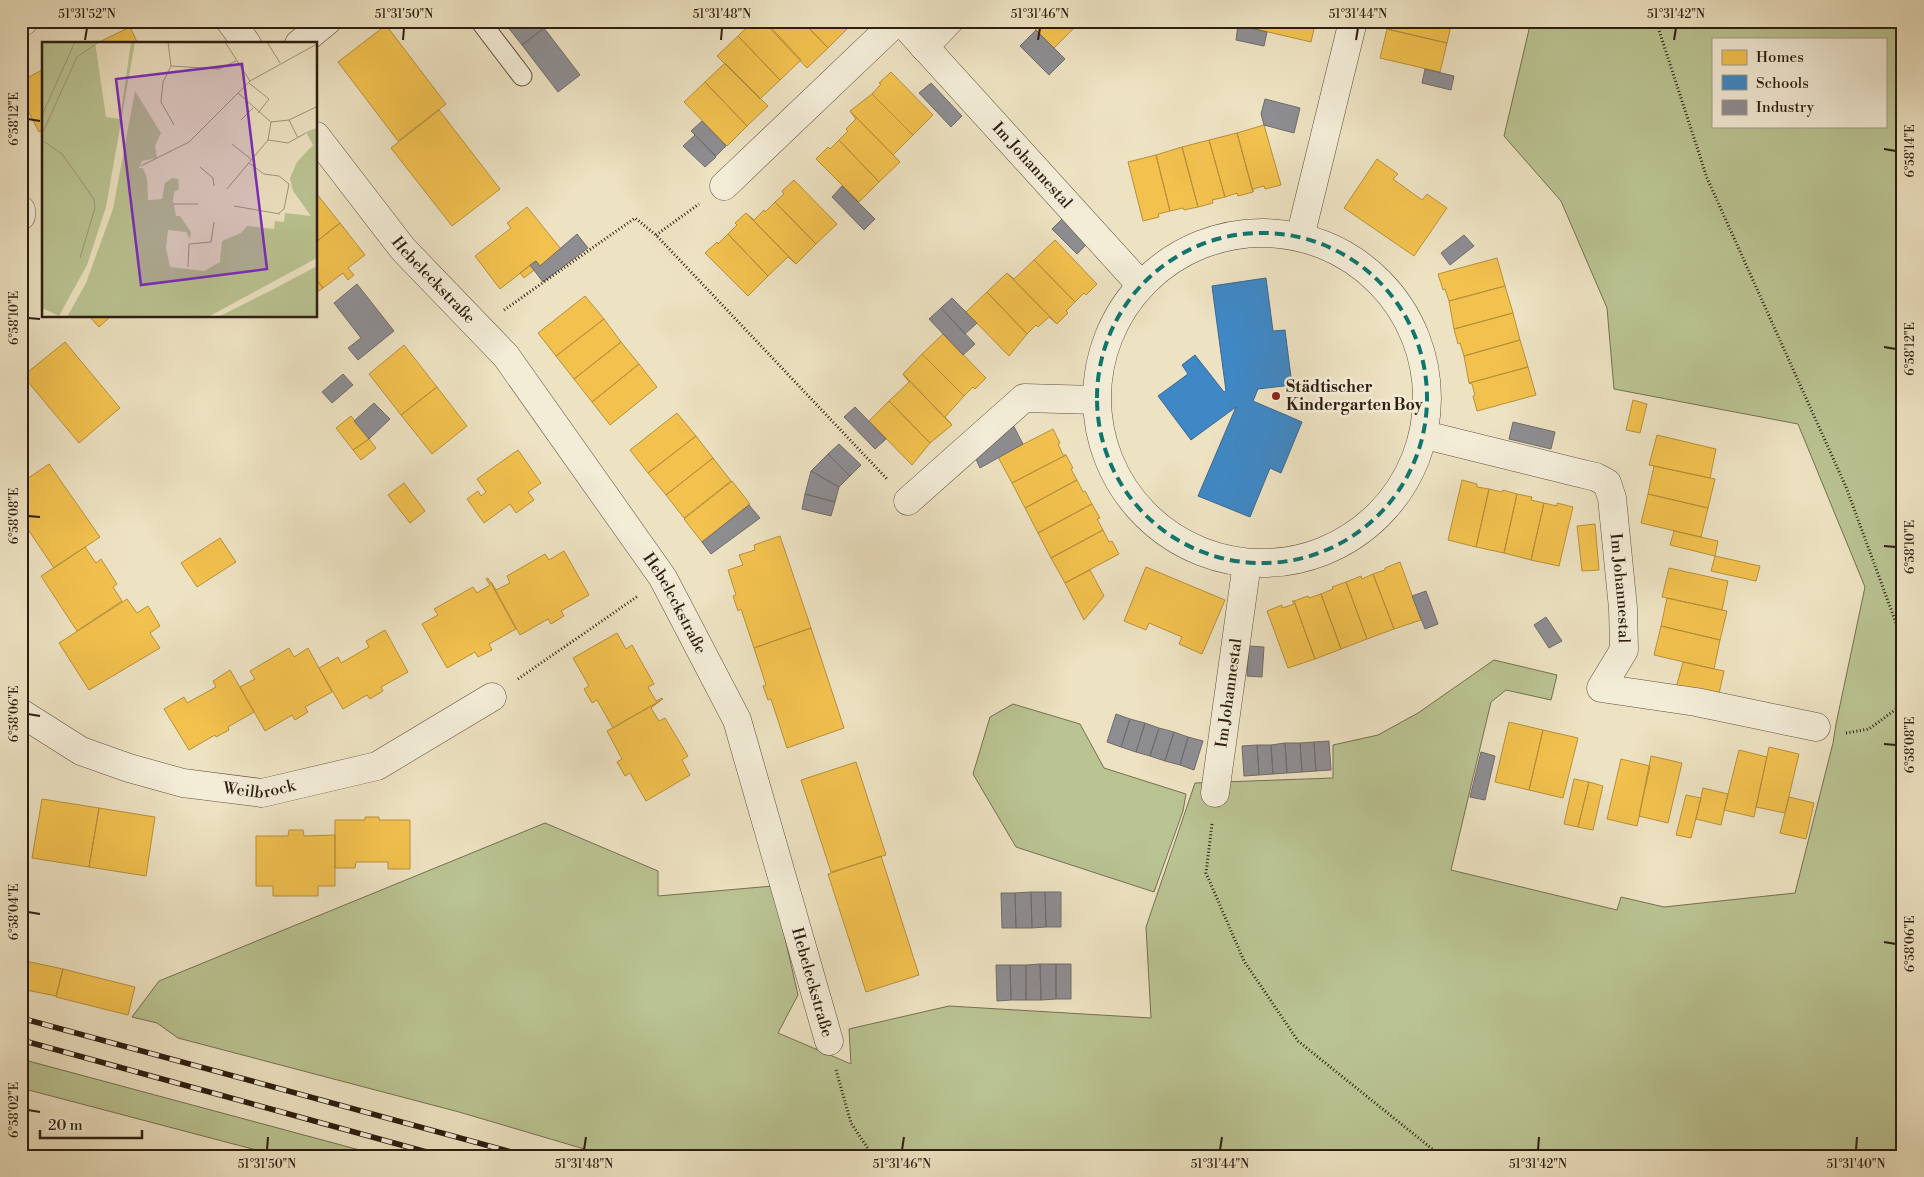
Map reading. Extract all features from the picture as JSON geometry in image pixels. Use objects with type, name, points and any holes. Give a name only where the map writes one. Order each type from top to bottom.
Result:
[{"type":"street","points":[[230,21],[246,42]]},
{"type":"street","points":[[301,42],[327,21]]},
{"type":"street","points":[[724,186],[897,21]]},
{"type":"street","name":"Im Johannestal","points":[[902,21],[1140,284]]},
{"type":"street","points":[[924,47],[949,21]]},
{"type":"street","points":[[1301,233],[1353,21]]},
{"type":"street","name":"Hebeleckstraße","points":[[318,139],[403,249],[506,356],[663,578],[737,720],[829,1041]]},
{"type":"street","points":[[21,210],[21,216]]},
{"type":"street","points":[[1228,232],[1301,233],[1338,251],[1372,272],[1411,322],[1428,391],[1425,434],[1399,494],[1363,532],[1304,559],[1247,563],[1193,550],[1140,516],[1111,467],[1096,400],[1107,339],[1140,284],[1175,254],[1228,232]]},
{"type":"street","points":[[908,501],[1024,398],[1096,400]]},
{"type":"street","name":"Im Johannestal","points":[[1425,434],[1588,475],[1607,483],[1612,498],[1623,608],[1624,650],[1601,688],[1696,702],[1816,727]]},
{"type":"street","name":"Im Johannestal","points":[[1215,793],[1247,563]]},
{"type":"street","name":"Weilbrock","points":[[21,713],[82,751],[129,768],[183,783],[262,793],[376,766],[492,697]]},
{"type":"lane","points":[[480,21],[522,76]]},
{"type":"path","points":[[1656,21],[1707,178],[1846,486],[1903,642]]},
{"type":"path","points":[[656,235],[724,186]]},
{"type":"path","points":[[480,328],[635,218],[656,235],[908,501]]},
{"type":"path","points":[[492,697],[663,578]]},
{"type":"path","points":[[1816,727],[1839,734],[1869,729],[1903,704]]},
{"type":"path","points":[[1215,793],[1206,873],[1244,961],[1298,1041],[1441,1156]]},
{"type":"path","name":"Hebeleckstraße","points":[[829,1041],[851,1123],[873,1156]]},
{"type":"highlighted area","points":[[1228,232],[1301,233],[1372,272],[1411,323],[1428,391],[1425,435],[1399,494],[1363,531],[1304,559],[1247,563],[1193,550],[1140,517],[1111,467],[1096,400],[1107,339],[1140,284],[1175,254]]},
{"type":"green space","points":[[1531,21],[1903,21],[1903,1156],[608,1156],[459,1112],[178,1038],[157,1023],[132,1017],[159,981],[545,823],[658,871],[658,896],[773,886],[798,995],[778,1033],[851,1064],[849,1029],[949,1006],[1151,1018],[1146,927],[1195,783],[1333,778],[1333,745],[1378,735],[1418,713],[1494,660],[1557,675],[1551,700],[1506,690],[1491,702],[1451,870],[1617,910],[1621,897],[1664,907],[1795,893],[1833,743],[1865,587],[1798,424],[1614,389],[1607,308],[1561,201],[1504,136]]},
{"type":"green space","points":[[1013,704],[1080,724],[1104,768],[1186,794],[1183,811],[1154,892],[1016,847],[973,774],[990,717]]},
{"type":"green space","points":[[21,1059],[382,1156],[279,1156],[21,1088]]},
{"type":"building: Homes","points":[[753,21],[765,21],[801,60],[780,80],[738,36]]},
{"type":"building: Homes","points":[[768,21],[802,21],[828,48],[807,68],[765,23]]},
{"type":"building: Homes","points":[[802,21],[842,21],[848,28],[828,48]]},
{"type":"building: Homes","points":[[1027,21],[1068,21],[1074,28],[1054,48]]},
{"type":"building: Homes","points":[[1068,21],[1082,21],[1074,28]]},
{"type":"building: Homes","points":[[1253,21],[1316,21],[1311,42],[1251,28]]},
{"type":"building: Homes","points":[[1389,21],[1452,21],[1447,43],[1387,29]]},
{"type":"building: Homes","points":[[386,25],[446,104],[398,141],[338,62]]},
{"type":"building: Homes","points":[[130,27],[137,42],[99,42]]},
{"type":"building: Homes","points":[[1387,29],[1447,43],[1440,72],[1380,58]]},
{"type":"building: Homes","points":[[738,36],[780,80],[760,99],[717,56]]},
{"type":"building: Homes","points":[[725,63],[768,106],[747,126],[705,82]]},
{"type":"building: Homes","points":[[42,70],[42,130],[39,132],[21,97],[21,81]]},
{"type":"building: Homes","points":[[891,72],[933,115],[913,135],[872,94],[881,84],[879,83]]},
{"type":"building: Homes","points":[[705,82],[747,126],[727,146],[684,102]]},
{"type":"building: Homes","points":[[872,94],[913,135],[893,155],[850,111]]},
{"type":"building: Homes","points":[[439,110],[500,189],[452,226],[391,148]]},
{"type":"building: Homes","points":[[850,111],[900,162],[879,182],[839,140],[856,119]]},
{"type":"building: Homes","points":[[1264,125],[1281,185],[1265,189],[1264,186],[1253,189],[1253,192],[1237,133]]},
{"type":"building: Homes","points":[[1237,133],[1253,192],[1238,196],[1237,193],[1225,197],[1209,140]]},
{"type":"building: Homes","points":[[839,140],[879,182],[859,202],[816,159],[828,147],[830,149]]},
{"type":"building: Homes","points":[[1209,140],[1225,197],[1212,200],[1213,203],[1198,207],[1182,147]]},
{"type":"building: Homes","points":[[1182,147],[1198,207],[1170,211],[1156,155]]},
{"type":"building: Homes","points":[[1156,155],[1170,211],[1158,214],[1159,217],[1143,221],[1128,162]]},
{"type":"building: Homes","points":[[1377,159],[1398,174],[1393,179],[1422,200],[1427,194],[1447,208],[1414,256],[1344,208]]},
{"type":"building: Homes","points":[[794,180],[837,224],[816,244],[775,202],[784,194],[782,191]]},
{"type":"building: Homes","points":[[318,196],[340,223],[318,240]]},
{"type":"building: Homes","points":[[775,202],[816,244],[796,264],[746,213],[754,220]]},
{"type":"building: Homes","points":[[527,207],[561,249],[540,266],[536,261],[500,289],[475,256],[511,228],[507,223]]},
{"type":"building: Homes","points":[[746,213],[796,264],[788,257],[768,276],[728,234],[737,225],[735,223]]},
{"type":"building: Homes","points":[[340,223],[365,255],[348,268],[354,275],[348,280],[343,273],[323,288],[318,282],[318,240]]},
{"type":"building: Homes","points":[[728,234],[768,276],[748,296],[705,253]]},
{"type":"building: Homes","points":[[1055,240],[1097,284],[1086,295],[1084,293],[1075,302],[1034,260]]},
{"type":"building: Homes","points":[[1497,258],[1505,286],[1449,301],[1438,274]]},
{"type":"building: Homes","points":[[1034,260],[1075,302],[1066,311],[1068,313],[1057,324],[1007,273],[1014,279]]},
{"type":"building: Homes","points":[[530,265],[534,270],[524,278],[520,273]]},
{"type":"building: Homes","points":[[1007,273],[1057,324],[1049,317],[1038,327],[1036,325],[1027,334],[987,292]]},
{"type":"building: Homes","points":[[318,282],[323,288],[318,292]]},
{"type":"building: Homes","points":[[1505,286],[1513,313],[1454,329],[1449,301]]},
{"type":"building: Homes","points":[[987,292],[1027,334],[1009,356],[966,312]]},
{"type":"building: Homes","points":[[585,296],[604,319],[556,356],[538,333]]},
{"type":"building: Homes","points":[[1513,313],[1520,340],[1464,356],[1454,329]]},
{"type":"building: Homes","points":[[91,318],[109,318],[99,327]]},
{"type":"building: Homes","points":[[604,319],[621,342],[574,379],[556,356]]},
{"type":"building: Homes","points":[[943,334],[986,378],[975,389],[973,387],[964,396],[922,354]]},
{"type":"building: Homes","points":[[1520,340],[1528,367],[1469,383],[1464,356]]},
{"type":"building: Homes","points":[[65,342],[120,408],[79,443],[23,376]]},
{"type":"building: Homes","points":[[621,342],[639,364],[592,402],[574,379]]},
{"type":"building: Homes","points":[[404,345],[437,387],[401,415],[369,374]]},
{"type":"building: Homes","points":[[922,354],[964,396],[945,417],[952,425],[903,374]]},
{"type":"building: Homes","points":[[639,364],[657,387],[610,425],[592,402]]},
{"type":"building: Homes","points":[[1528,367],[1536,395],[1477,411],[1472,384],[1469,383]]},
{"type":"building: Homes","points":[[903,374],[952,425],[930,443],[889,401],[909,382]]},
{"type":"building: Homes","points":[[437,387],[467,426],[432,454],[401,415]]},
{"type":"building: Homes","points":[[1633,400],[1647,404],[1640,433],[1626,430]]},
{"type":"building: Homes","points":[[889,401],[930,443],[912,465],[869,421]]},
{"type":"building: Homes","points":[[677,413],[696,436],[648,473],[630,450]]},
{"type":"building: Homes","points":[[351,416],[369,439],[353,450],[336,428]]},
{"type":"building: Homes","points":[[1053,429],[1060,443],[1058,444],[1063,455],[1066,455],[1012,483],[998,457]]},
{"type":"building: Homes","points":[[1657,435],[1716,449],[1710,478],[1649,465]]},
{"type":"building: Homes","points":[[696,436],[713,458],[666,495],[648,473]]},
{"type":"building: Homes","points":[[369,439],[376,448],[361,460],[353,450]]},
{"type":"building: Homes","points":[[518,450],[541,483],[528,492],[534,500],[516,513],[510,504],[484,523],[467,499],[478,491],[481,496],[486,492],[477,479]]},
{"type":"building: Homes","points":[[1066,455],[1077,480],[1025,508],[1012,483]]},
{"type":"building: Homes","points":[[713,458],[731,481],[684,518],[666,495]]},
{"type":"building: Homes","points":[[49,464],[100,537],[54,568],[21,519],[21,483]]},
{"type":"building: Homes","points":[[1654,466],[1715,479],[1708,508],[1648,494]]},
{"type":"building: Homes","points":[[1077,480],[1092,504],[1038,533],[1025,508]]},
{"type":"building: Homes","points":[[1462,480],[1477,484],[1477,487],[1489,489],[1476,547],[1448,540]]},
{"type":"building: Homes","points":[[732,481],[750,504],[702,542],[684,519]]},
{"type":"building: Homes","points":[[404,483],[425,511],[410,523],[388,495]]},
{"type":"building: Homes","points":[[1489,489],[1517,494],[1504,553],[1476,547]]},
{"type":"building: Homes","points":[[1517,494],[1532,497],[1531,500],[1544,503],[1531,560],[1504,553]]},
{"type":"building: Homes","points":[[1648,494],[1708,508],[1701,537],[1641,523]]},
{"type":"building: Homes","points":[[1544,503],[1557,506],[1557,503],[1573,507],[1559,566],[1531,560]]},
{"type":"building: Homes","points":[[1092,504],[1100,518],[1097,519],[1103,530],[1051,558],[1038,533]]},
{"type":"building: Homes","points":[[1595,524],[1599,570],[1582,571],[1577,526]]},
{"type":"building: Homes","points":[[1103,530],[1109,542],[1112,541],[1119,554],[1065,583],[1051,558]]},
{"type":"building: Homes","points":[[1674,531],[1718,541],[1715,556],[1670,545]]},
{"type":"building: Homes","points":[[780,536],[811,628],[754,648],[741,609],[738,611],[733,596],[736,595],[728,570],[743,565],[739,555],[755,550],[754,545]]},
{"type":"building: Homes","points":[[220,538],[236,562],[197,587],[181,563]]},
{"type":"building: Homes","points":[[85,547],[96,563],[101,559],[117,584],[113,587],[122,601],[77,631],[41,576]]},
{"type":"building: Homes","points":[[564,551],[589,595],[561,611],[564,616],[551,624],[548,619],[520,635],[491,582],[496,590],[510,583],[507,576],[545,554],[549,560]]},
{"type":"building: Homes","points":[[1715,556],[1760,566],[1756,581],[1711,571]]},
{"type":"building: Homes","points":[[1400,562],[1421,620],[1394,629],[1373,574]]},
{"type":"building: Homes","points":[[1146,567],[1225,600],[1202,654],[1179,644],[1182,637],[1149,623],[1146,630],[1124,621]]},
{"type":"building: Homes","points":[[1669,568],[1728,581],[1722,610],[1662,597]]},
{"type":"building: Homes","points":[[1090,570],[1104,596],[1084,620],[1065,583]]},
{"type":"building: Homes","points":[[1373,574],[1394,629],[1367,639],[1346,582],[1361,576],[1362,579]]},
{"type":"building: Homes","points":[[488,578],[516,629],[489,644],[492,650],[478,657],[475,652],[447,668],[422,624],[438,615],[434,609],[473,587],[477,593],[490,585],[486,579]]},
{"type":"building: Homes","points":[[1346,582],[1367,639],[1341,649],[1321,594],[1333,589],[1332,587]]},
{"type":"building: Homes","points":[[1321,594],[1341,649],[1315,659],[1294,601]]},
{"type":"building: Homes","points":[[1667,598],[1727,611],[1720,640],[1661,626]]},
{"type":"building: Homes","points":[[127,599],[137,613],[148,606],[160,626],[150,633],[160,648],[89,690],[59,643]]},
{"type":"building: Homes","points":[[1292,601],[1294,601],[1315,659],[1288,668],[1267,611],[1282,605],[1282,608],[1294,604]]},
{"type":"building: Homes","points":[[1661,626],[1720,640],[1714,669],[1654,655]]},
{"type":"building: Homes","points":[[811,628],[844,728],[787,748],[771,699],[768,700],[763,686],[766,685],[754,648]]},
{"type":"building: Homes","points":[[385,630],[408,672],[381,687],[383,691],[370,699],[367,695],[343,709],[319,668],[338,657],[341,663],[369,647],[366,641]]},
{"type":"building: Homes","points":[[617,633],[626,649],[632,645],[654,684],[648,687],[656,701],[663,699],[613,728],[597,700],[592,703],[584,689],[589,686],[573,658]]},
{"type":"building: Homes","points":[[289,648],[294,657],[308,648],[332,692],[305,707],[308,712],[295,720],[292,715],[265,731],[240,687],[255,679],[250,671]]},
{"type":"building: Homes","points":[[1683,662],[1724,671],[1718,698],[1676,688]]},
{"type":"building: Homes","points":[[230,670],[254,712],[228,727],[229,730],[216,737],[215,735],[189,750],[164,709],[184,697],[187,703],[216,687],[213,681]]},
{"type":"building: Homes","points":[[660,701],[651,708],[659,721],[665,718],[688,756],[682,760],[690,775],[646,801],[630,773],[625,776],[617,762],[622,759],[607,731]]},
{"type":"building: Homes","points":[[1509,722],[1543,730],[1529,790],[1495,782]]},
{"type":"building: Homes","points":[[1543,730],[1578,738],[1563,798],[1529,790]]},
{"type":"building: Homes","points":[[1769,747],[1799,754],[1785,813],[1756,807]]},
{"type":"building: Homes","points":[[1739,750],[1767,757],[1754,817],[1724,810]]},
{"type":"building: Homes","points":[[1651,756],[1682,763],[1668,823],[1639,816]]},
{"type":"building: Homes","points":[[1621,759],[1650,766],[1637,826],[1607,819]]},
{"type":"building: Homes","points":[[856,762],[886,855],[831,872],[801,780]]},
{"type":"building: Homes","points":[[1574,779],[1589,782],[1578,827],[1564,824]]},
{"type":"building: Homes","points":[[1589,782],[1603,786],[1593,830],[1578,827]]},
{"type":"building: Homes","points":[[1703,788],[1728,794],[1721,825],[1696,819]]},
{"type":"building: Homes","points":[[1686,795],[1701,798],[1691,838],[1676,835]]},
{"type":"building: Homes","points":[[1789,797],[1814,803],[1806,839],[1780,833]]},
{"type":"building: Homes","points":[[42,799],[99,808],[89,867],[32,858]]},
{"type":"building: Homes","points":[[99,808],[155,817],[146,876],[89,867]]},
{"type":"building: Homes","points":[[365,817],[379,817],[379,820],[410,820],[410,869],[388,869],[388,862],[356,862],[355,868],[335,868],[335,820],[365,820]]},
{"type":"building: Homes","points":[[289,830],[303,830],[304,836],[335,835],[335,886],[318,886],[318,896],[273,896],[273,886],[256,886],[256,836],[288,836]]},
{"type":"building: Homes","points":[[881,856],[919,975],[866,992],[828,874]]},
{"type":"building: Homes","points":[[21,960],[63,969],[56,996],[21,989]]},
{"type":"building: Homes","points":[[63,969],[135,987],[128,1015],[56,997]]},
{"type":"building: Schools","points":[[1266,278],[1273,331],[1285,330],[1292,385],[1258,389],[1253,401],[1302,422],[1281,473],[1270,468],[1250,517],[1198,496],[1236,407],[1191,440],[1158,396],[1188,374],[1182,365],[1195,355],[1224,392],[1226,391],[1212,286]]},
{"type":"building: Industry","points":[[503,21],[539,21],[544,28],[522,45]]},
{"type":"building: Industry","points":[[1238,25],[1267,32],[1264,46],[1236,40]]},
{"type":"building: Industry","points":[[544,28],[580,75],[558,92],[522,45]]},
{"type":"building: Industry","points":[[1036,30],[1065,59],[1049,75],[1020,46]]},
{"type":"building: Industry","points":[[1425,69],[1454,76],[1451,90],[1422,83]]},
{"type":"building: Industry","points":[[931,83],[962,116],[951,127],[919,93]]},
{"type":"building: Industry","points":[[1265,99],[1300,108],[1294,133],[1264,125],[1261,114]]},
{"type":"building: Industry","points":[[702,121],[726,146],[716,156],[691,131]]},
{"type":"building: Industry","points":[[695,135],[716,157],[705,167],[683,146]]},
{"type":"building: Industry","points":[[842,186],[875,219],[864,230],[832,197]]},
{"type":"building: Industry","points":[[1063,218],[1087,244],[1077,254],[1052,229]]},
{"type":"building: Industry","points":[[577,234],[588,248],[543,282],[530,265],[536,261],[540,266]]},
{"type":"building: Industry","points":[[1464,235],[1474,246],[1450,265],[1441,253]]},
{"type":"building: Industry","points":[[357,284],[394,331],[358,360],[348,348],[361,338],[334,303]]},
{"type":"building: Industry","points":[[952,298],[977,323],[965,334],[941,308]]},
{"type":"building: Industry","points":[[941,308],[975,344],[963,355],[929,319]]},
{"type":"building: Industry","points":[[343,374],[353,385],[332,403],[322,392]]},
{"type":"building: Industry","points":[[374,403],[390,419],[369,439],[354,421]]},
{"type":"building: Industry","points":[[855,407],[886,439],[875,449],[844,417]]},
{"type":"building: Industry","points":[[1513,422],[1555,432],[1551,449],[1509,439]]},
{"type":"building: Industry","points":[[1012,423],[1023,444],[980,468],[976,459]]},
{"type":"building: Industry","points":[[839,444],[861,465],[850,476],[828,454]]},
{"type":"building: Industry","points":[[828,454],[850,476],[839,487],[811,471]]},
{"type":"building: Industry","points":[[811,471],[839,487],[835,502],[805,494]]},
{"type":"building: Industry","points":[[805,494],[835,502],[831,516],[802,509]]},
{"type":"building: Industry","points":[[749,505],[760,518],[711,554],[702,542]]},
{"type":"building: Industry","points":[[1426,591],[1438,624],[1425,629],[1412,596]]},
{"type":"building: Industry","points":[[1546,617],[1562,641],[1549,648],[1534,625]]},
{"type":"building: Industry","points":[[1249,646],[1264,647],[1262,677],[1247,676]]},
{"type":"building: Industry","points":[[1116,714],[1130,719],[1121,747],[1107,742]]},
{"type":"building: Industry","points":[[1130,719],[1145,723],[1136,752],[1121,747]]},
{"type":"building: Industry","points":[[1145,723],[1159,728],[1150,756],[1136,752]]},
{"type":"building: Industry","points":[[1159,728],[1174,732],[1165,761],[1150,756]]},
{"type":"building: Industry","points":[[1174,732],[1188,737],[1180,765],[1165,761]]},
{"type":"building: Industry","points":[[1188,737],[1203,741],[1194,770],[1180,765]]},
{"type":"building: Industry","points":[[1329,741],[1331,770],[1316,771],[1314,742]]},
{"type":"building: Industry","points":[[1314,742],[1316,771],[1302,772],[1300,743]]},
{"type":"building: Industry","points":[[1285,743],[1300,743],[1302,772],[1287,773]]},
{"type":"building: Industry","points":[[1285,743],[1287,773],[1273,774],[1271,745]]},
{"type":"building: Industry","points":[[1257,745],[1271,745],[1273,774],[1259,775]]},
{"type":"building: Industry","points":[[1257,745],[1259,775],[1244,776],[1242,746]]},
{"type":"building: Industry","points":[[1481,752],[1495,756],[1485,800],[1470,797]]},
{"type":"building: Industry","points":[[1031,892],[1045,892],[1046,927],[1032,928]]},
{"type":"building: Industry","points":[[1031,892],[1032,928],[1016,928],[1015,893]]},
{"type":"building: Industry","points":[[1045,892],[1061,892],[1061,927],[1046,927]]},
{"type":"building: Industry","points":[[1001,893],[1015,893],[1016,928],[1002,928]]},
{"type":"building: Industry","points":[[1040,964],[1056,964],[1056,999],[1041,1000]]},
{"type":"building: Industry","points":[[1040,964],[1041,1000],[1026,1000],[1026,965]]},
{"type":"building: Industry","points":[[1056,964],[1071,964],[1071,999],[1056,999]]},
{"type":"building: Industry","points":[[996,965],[1010,965],[1011,1000],[997,1001]]},
{"type":"building: Industry","points":[[1010,965],[1026,965],[1026,1000],[1011,1000]]},
{"type":"railway","points":[[21,1018],[526,1156]]},
{"type":"railway","points":[[21,1040],[441,1156]]},
{"type":"place","name":"Städtischer Kindergarten Boy","points":[[1276,396]]}]
